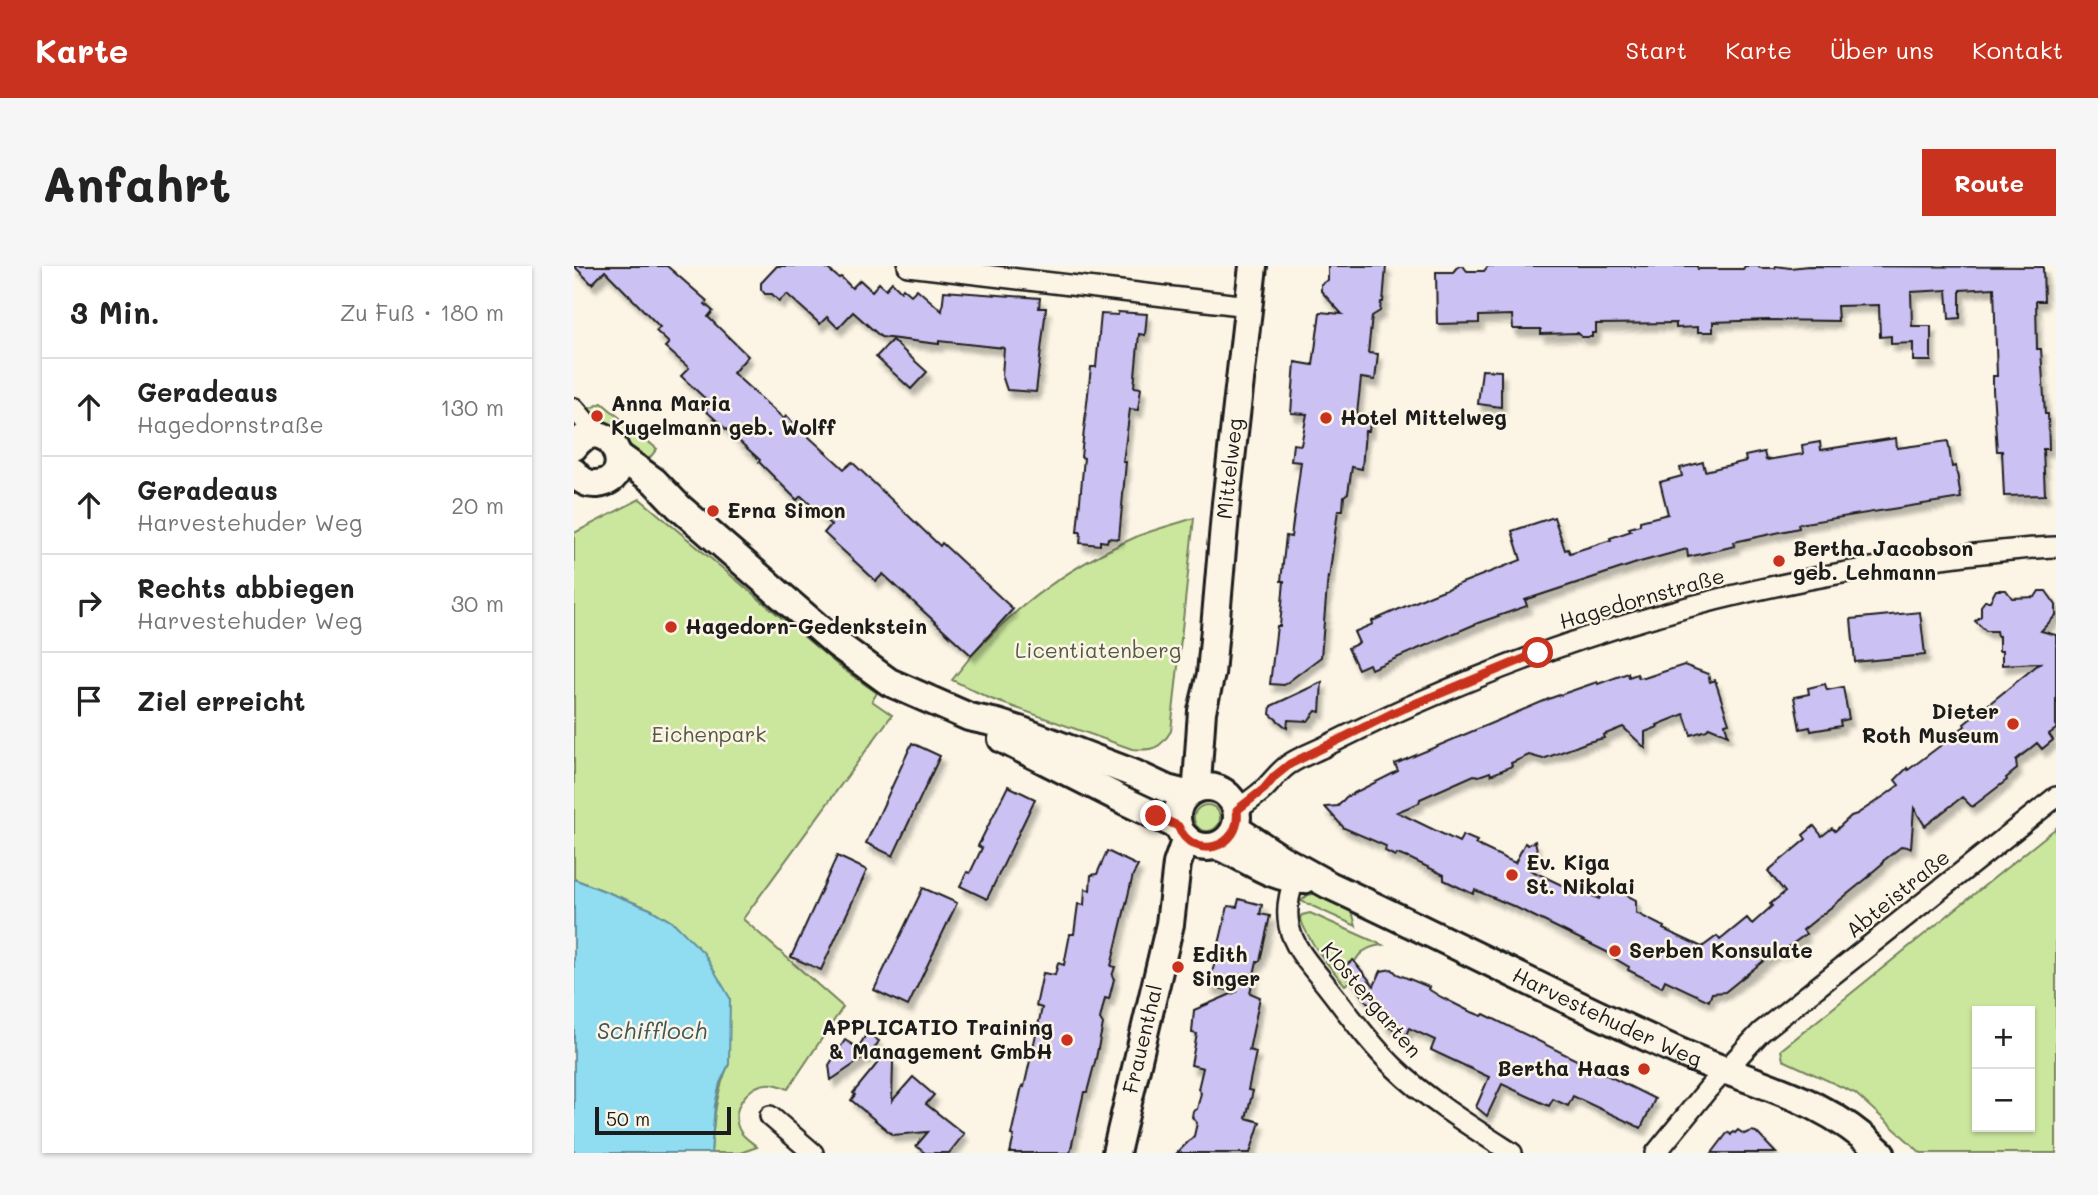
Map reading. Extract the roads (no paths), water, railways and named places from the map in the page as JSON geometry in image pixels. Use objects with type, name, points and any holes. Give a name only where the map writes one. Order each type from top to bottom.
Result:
[{"type":"street","points":[[908,266],[1249,306]]},
{"type":"street","name":"Mittelweg","points":[[1199,791],[1215,772],[1217,712],[1211,674],[1226,503],[1253,266]]},
{"type":"street","name":"Harvestehuder Weg","points":[[574,408],[580,443],[609,440],[617,449],[593,476],[679,507],[867,668],[909,692],[969,717],[1022,731],[1167,789],[1228,796],[1209,832]]},
{"type":"street","name":"Hagedornstraße","points":[[1209,832],[1264,789],[1290,764],[1347,735],[1538,653],[1613,628],[1785,583],[1954,556],[2056,547]]},
{"type":"street","name":"Harvestehuder Weg","points":[[969,717],[1009,743],[1125,801],[1209,832],[1231,851],[1263,870],[1297,874],[1329,885],[1683,1054],[1811,1103],[1842,1120],[1881,1153]]},
{"type":"street","points":[[1199,791],[1182,800],[1177,812],[1209,832]]},
{"type":"street","name":"Abteistraße","points":[[1656,1153],[1708,1088],[1761,1032],[2056,797]]},
{"type":"street","name":"Frauenthal","points":[[1115,1153],[1170,924],[1177,864],[1209,832]]},
{"type":"street","name":"Klostergarten","points":[[1297,874],[1287,908],[1290,929],[1299,949],[1381,1054],[1413,1084],[1512,1153]]},
{"type":"street","points":[[770,1116],[813,1153]]},
{"type":"water","name":"Schiffloch","points":[[574,879],[650,909],[675,924],[704,953],[730,998],[729,1064],[720,1083],[715,1105],[711,1153],[574,1153]]},
{"type":"place","name":"Anna Maria Kugelmann geb. Wolff","points":[[597,416]]},
{"type":"place","name":"Hotel Mittelweg","points":[[1326,418]]},
{"type":"place","name":"Erna Simon","points":[[713,511]]},
{"type":"place","name":"Bertha Jacobson geb. Lehmann","points":[[1779,561]]},
{"type":"place","name":"Hagedorn-Gedenkstein","points":[[671,627]]},
{"type":"place","name":"Dieter Roth Museum","points":[[2013,724]]},
{"type":"place","name":"Ev. Kiga St. Nikolai","points":[[1512,875]]},
{"type":"place","name":"Serben Konsulate","points":[[1615,951]]},
{"type":"place","name":"Edith Singer","points":[[1178,967]]},
{"type":"place","name":"APPLICATIO Training & Management GmbH","points":[[1067,1040]]},
{"type":"place","name":"Bertha Haas","points":[[1644,1069]]},
{"type":"park label","name":"Licentiatenberg","points":[[1098,651]]},
{"type":"park label","name":"Eichenpark","points":[[709,735]]}]
